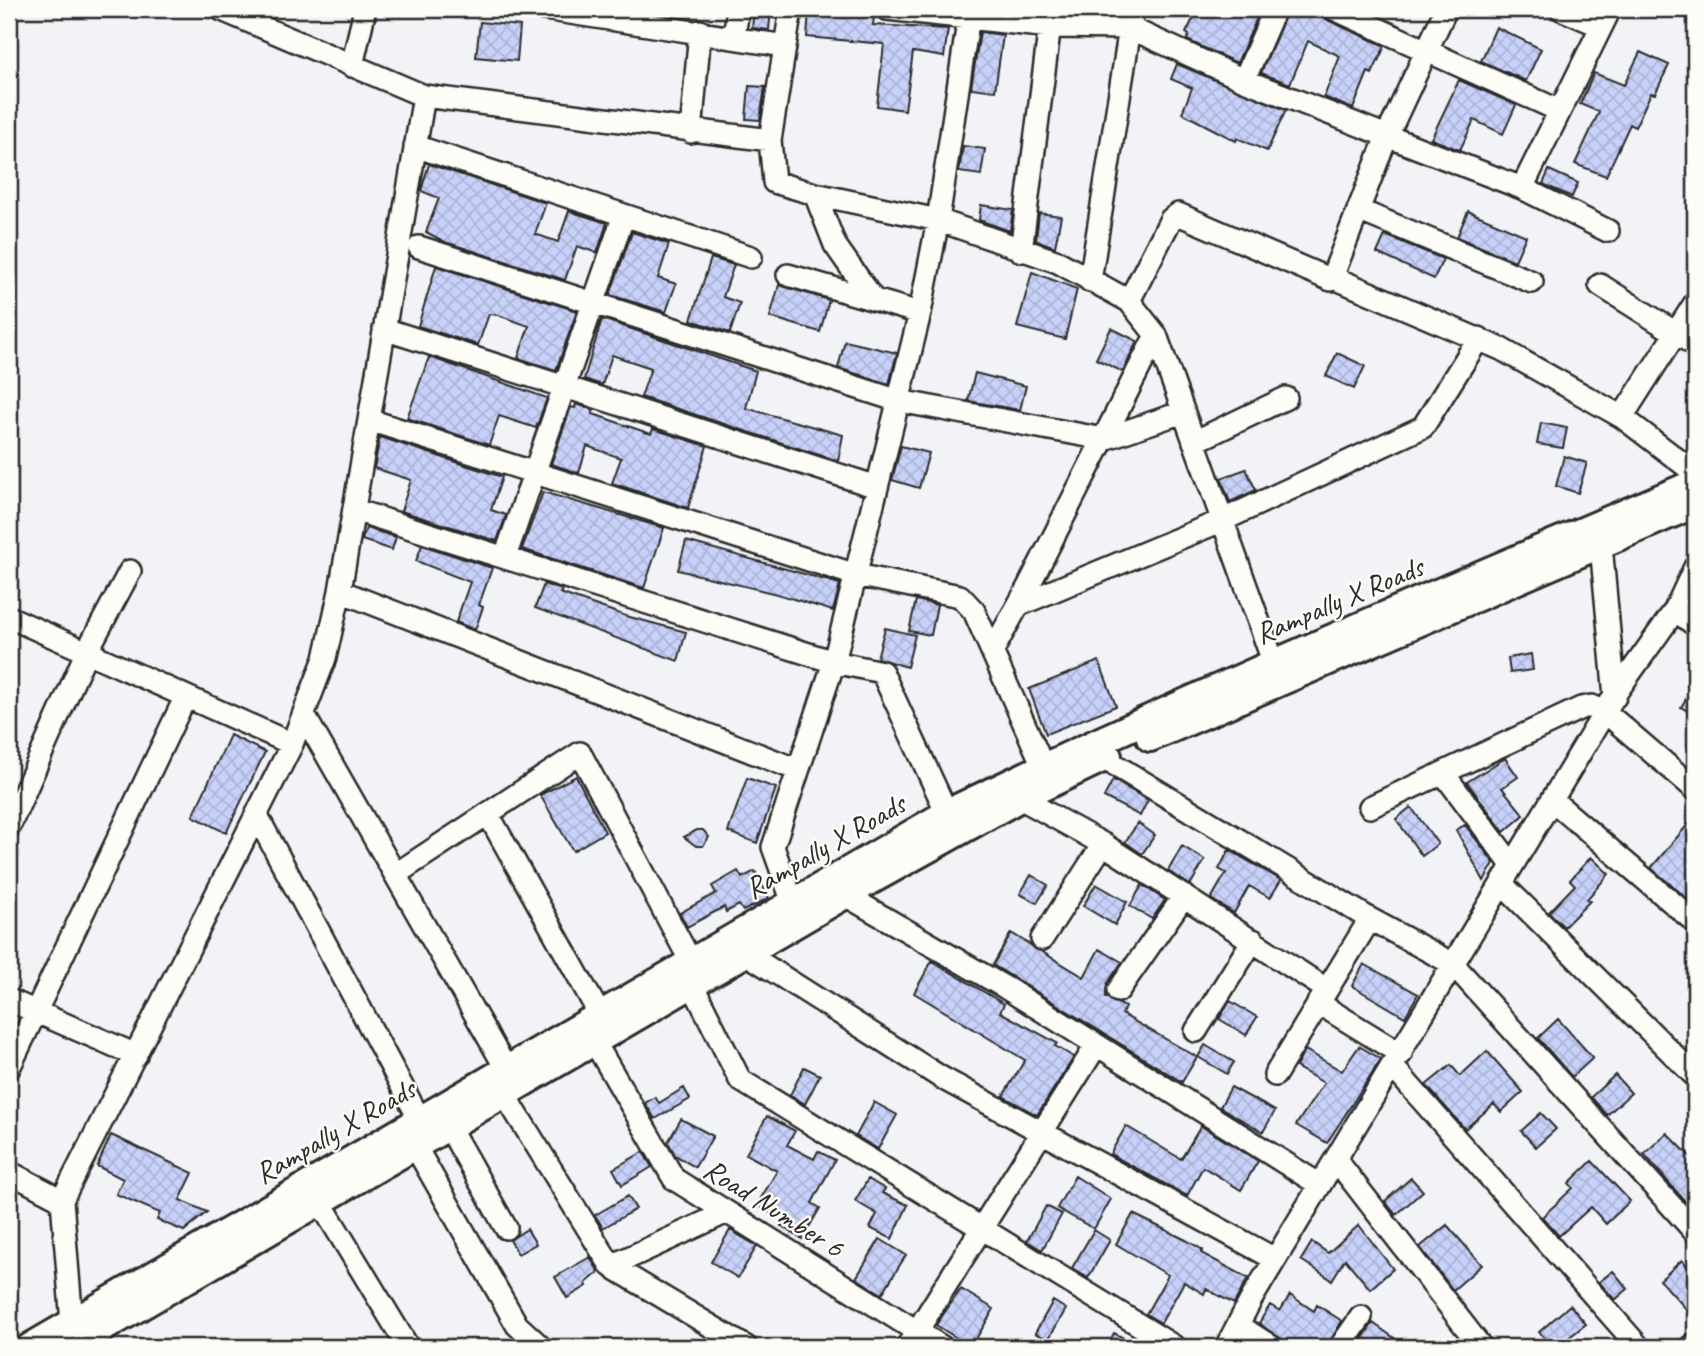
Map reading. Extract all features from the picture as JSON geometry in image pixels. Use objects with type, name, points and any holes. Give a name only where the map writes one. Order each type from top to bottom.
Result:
[{"type":"main road","name":"Rampally X Roads","points":[[691,973],[793,902],[947,813],[1043,766],[1695,483]]},
{"type":"main road","points":[[80,1342],[320,1202],[418,1133],[449,1127],[506,1082],[691,973],[745,953],[1020,799],[1103,758],[1695,504]]},
{"type":"main road","name":"Rampally X Roads","points":[[30,1347],[80,1342],[418,1133],[506,1082]]},
{"type":"street","points":[[220,9],[256,16],[352,66],[424,96],[770,140]]},
{"type":"street","points":[[352,66],[365,9]]},
{"type":"street","points":[[544,9],[785,46]]},
{"type":"street","points":[[734,37],[738,9]]},
{"type":"street","points":[[791,9],[770,140],[774,182],[815,194],[938,220],[1058,262],[1129,301],[1156,335],[1274,664]]},
{"type":"street","points":[[887,9],[1051,18],[1132,18],[1244,80],[1522,188],[1608,231]]},
{"type":"street","points":[[1244,80],[1275,9]]},
{"type":"street","points":[[1334,9],[1558,110]]},
{"type":"street","points":[[1129,301],[1171,219],[1178,214],[1300,269],[1331,280],[1387,136],[1446,9]]},
{"type":"street","points":[[1522,188],[1605,17],[1562,9]]},
{"type":"street","points":[[793,902],[772,847],[834,662],[920,313],[938,220],[969,13]]},
{"type":"street","points":[[1021,251],[1051,18]]},
{"type":"street","points":[[1090,281],[1132,18]]},
{"type":"street","points":[[691,132],[700,31]]},
{"type":"street","points":[[80,1342],[62,1200],[292,744],[325,658],[340,591],[424,96]]},
{"type":"street","points":[[415,146],[751,257]]},
{"type":"street","points":[[815,194],[835,245],[873,299]]},
{"type":"street","points":[[1358,210],[1532,282]]},
{"type":"street","points":[[505,557],[624,215]]},
{"type":"street","points":[[419,247],[899,401],[1104,439],[1183,412]]},
{"type":"street","points":[[788,275],[920,313]]},
{"type":"street","points":[[1332,277],[1479,338],[1622,417],[1695,473]]},
{"type":"street","points":[[1600,285],[1695,345]]},
{"type":"street","points":[[1622,417],[1695,303]]},
{"type":"street","points":[[384,329],[877,487]]},
{"type":"street","points":[[993,650],[1156,335]]},
{"type":"street","points":[[1018,605],[1221,521],[1423,427],[1479,338]]},
{"type":"street","points":[[1194,442],[1286,398]]},
{"type":"street","points":[[369,420],[856,575],[960,596],[974,611],[1043,766]]},
{"type":"street","points":[[354,510],[834,662],[882,672],[947,813]]},
{"type":"street","points":[[1601,545],[1610,704],[1695,789]]},
{"type":"street","points":[[1226,1347],[1275,1259],[1337,1161],[1512,864],[1610,704],[1675,610],[1695,566]]},
{"type":"street","points":[[9,827],[86,653],[130,571]]},
{"type":"street","points":[[340,591],[798,770]]},
{"type":"street","points":[[1675,610],[1695,625]]},
{"type":"street","points":[[9,617],[292,744]]},
{"type":"street","points":[[9,1068],[185,698]]},
{"type":"street","points":[[1370,807],[1581,708],[1610,704]]},
{"type":"street","points":[[304,717],[396,874],[506,1082],[611,1266],[718,1340],[746,1347]]},
{"type":"street","points":[[396,874],[580,753],[691,973],[740,1080],[1175,1347]]},
{"type":"street","points":[[1103,758],[1370,919],[1453,964],[1695,1232]]},
{"type":"street","points":[[1444,774],[1512,864]]},
{"type":"street","points":[[1020,799],[1103,844],[1253,940],[1397,1060],[1639,1347]]},
{"type":"street","points":[[1552,800],[1693,916]]},
{"type":"street","name":"Road Number 6","points":[[488,814],[674,1180],[912,1340],[942,1347]]},
{"type":"street","points":[[257,816],[517,1325],[541,1347]]},
{"type":"street","points":[[1042,939],[1103,844]]},
{"type":"street","points":[[1502,884],[1695,1076]]},
{"type":"street","points":[[845,895],[1006,988],[1320,1185]]},
{"type":"street","points":[[1118,991],[1184,896]]},
{"type":"street","points":[[1275,1075],[1370,919]]},
{"type":"street","points":[[1196,1031],[1253,940]]},
{"type":"street","points":[[745,953],[942,1078],[1275,1259]]},
{"type":"street","points":[[9,1000],[136,1055]]},
{"type":"street","points":[[912,1340],[1096,1046]]},
{"type":"street","points":[[449,1127],[506,1228]]},
{"type":"street","points":[[1337,1161],[1481,1347]]},
{"type":"street","points":[[9,1172],[62,1200]]},
{"type":"street","points":[[320,1202],[408,1347]]},
{"type":"street","points":[[611,1266],[725,1213]]},
{"type":"street","points":[[1340,1347],[1361,1317]]},
{"type":"street","points":[[1238,1325],[1272,1347]]},
{"type":"building","points":[[754,9],[771,9],[769,30],[752,28]]},
{"type":"building","points":[[1198,9],[1261,9],[1237,63],[1187,40],[1189,35],[1186,33]]},
{"type":"building","points":[[1288,9],[1312,9],[1329,21],[1385,46],[1372,74],[1368,72],[1353,109],[1324,97],[1340,56],[1308,41],[1290,84],[1261,73]]},
{"type":"building","points":[[809,11],[874,17],[873,25],[948,29],[944,57],[913,52],[905,110],[877,106],[884,44],[807,37]]},
{"type":"building","points":[[480,22],[520,26],[517,61],[476,57]]},
{"type":"building","points":[[1496,27],[1541,49],[1526,81],[1481,61]]},
{"type":"building","points":[[980,32],[1003,35],[995,91],[971,88]]},
{"type":"building","points":[[1640,52],[1669,65],[1655,94],[1651,93],[1635,127],[1630,124],[1606,176],[1575,164],[1599,112],[1580,104],[1594,73],[1624,85]]},
{"type":"building","points":[[1177,64],[1286,110],[1267,151],[1237,138],[1236,141],[1182,113],[1192,88],[1171,79]]},
{"type":"building","points":[[1459,80],[1516,105],[1503,134],[1474,120],[1460,150],[1431,139]]},
{"type":"building","points":[[749,86],[765,87],[760,120],[746,119]]},
{"type":"building","points":[[963,146],[985,149],[981,175],[959,172]]},
{"type":"building","points":[[429,164],[546,203],[535,234],[558,242],[569,211],[607,223],[597,253],[577,246],[565,280],[445,242],[426,232],[439,198],[421,191]]},
{"type":"building","points":[[1549,170],[1578,183],[1572,197],[1543,184]]},
{"type":"building","points":[[981,205],[1013,210],[1010,231],[979,220]]},
{"type":"building","points":[[1468,211],[1526,236],[1515,261],[1457,237]]},
{"type":"building","points":[[1039,213],[1061,216],[1055,247],[1036,240]]},
{"type":"building","points":[[632,232],[669,244],[658,278],[676,284],[666,312],[610,295]]},
{"type":"building","points":[[1385,235],[1443,259],[1434,279],[1377,253]]},
{"type":"building","points":[[711,258],[734,265],[723,297],[740,303],[730,333],[691,320]]},
{"type":"building","points":[[436,266],[577,311],[556,370],[518,358],[529,326],[498,315],[489,314],[478,345],[418,326]]},
{"type":"building","points":[[1032,272],[1077,289],[1065,339],[1017,327]]},
{"type":"building","points":[[779,285],[829,300],[820,332],[770,317]]},
{"type":"building","points":[[602,319],[756,371],[746,408],[843,435],[838,461],[641,397],[651,368],[612,355],[602,385],[584,379]]},
{"type":"building","points":[[1111,328],[1137,341],[1123,372],[1096,359]]},
{"type":"building","points":[[845,341],[897,353],[889,384],[838,368]]},
{"type":"building","points":[[1337,353],[1365,366],[1354,389],[1326,376]]},
{"type":"building","points":[[429,357],[547,398],[536,428],[499,416],[489,445],[407,418]]},
{"type":"building","points":[[975,373],[1026,386],[1020,410],[968,401]]},
{"type":"building","points":[[576,404],[594,410],[592,414],[651,434],[653,429],[707,446],[688,508],[612,483],[621,458],[587,446],[579,473],[551,464],[571,407],[575,408]]},
{"type":"building","points":[[1541,423],[1567,428],[1563,448],[1537,444]]},
{"type":"building","points":[[380,437],[502,477],[491,510],[506,515],[497,541],[401,511],[411,480],[374,468]]},
{"type":"building","points":[[901,446],[929,453],[919,488],[892,480]]},
{"type":"building","points":[[1564,456],[1587,463],[1578,493],[1556,486]]},
{"type":"building","points":[[1246,469],[1256,490],[1230,502],[1221,478]]},
{"type":"building","points":[[543,492],[664,528],[644,588],[522,549]]},
{"type":"building","points":[[366,528],[396,537],[392,550],[362,540]]},
{"type":"building","points":[[686,541],[840,584],[833,611],[777,594],[678,570]]},
{"type":"building","points":[[422,545],[492,568],[479,605],[483,607],[475,630],[456,622],[470,582],[416,561]]},
{"type":"building","points":[[544,584],[562,590],[560,593],[626,616],[686,632],[678,661],[535,608]]},
{"type":"building","points":[[916,600],[937,605],[931,635],[909,631]]},
{"type":"building","points":[[885,628],[915,635],[907,667],[877,658]]},
{"type":"building","points":[[1531,654],[1533,670],[1510,673],[1508,658]]},
{"type":"building","points":[[1099,661],[1116,706],[1046,734],[1029,689]]},
{"type":"building","points":[[1695,685],[1695,716],[1681,707]]},
{"type":"building","points":[[230,735],[265,752],[226,833],[193,816]]},
{"type":"building","points":[[1505,758],[1518,777],[1502,788],[1524,815],[1504,832],[1467,782]]},
{"type":"building","points":[[576,776],[605,832],[573,851],[540,795]]},
{"type":"building","points":[[747,778],[776,788],[757,843],[728,832]]},
{"type":"building","points":[[1113,780],[1148,800],[1140,816],[1104,797]]},
{"type":"building","points":[[1411,807],[1438,844],[1422,856],[1396,819]]},
{"type":"building","points":[[1695,816],[1695,892],[1688,899],[1651,868]]},
{"type":"building","points":[[1138,823],[1155,835],[1142,854],[1125,842]]},
{"type":"building","points":[[1465,825],[1494,863],[1484,881],[1456,830]]},
{"type":"building","points":[[703,830],[709,837],[703,846],[696,846],[684,837]]},
{"type":"building","points":[[1182,846],[1205,860],[1190,885],[1168,871]]},
{"type":"building","points":[[1229,850],[1281,880],[1270,898],[1249,886],[1234,913],[1211,899],[1226,873],[1219,869]]},
{"type":"building","points":[[1591,857],[1609,874],[1587,899],[1590,901],[1564,927],[1549,912],[1575,885],[1570,880]]},
{"type":"building","points":[[738,871],[742,878],[755,871],[769,898],[743,911],[739,905],[726,912],[724,907],[687,927],[680,913],[716,893],[712,886]]},
{"type":"building","points":[[1031,875],[1048,885],[1037,903],[1020,894]]},
{"type":"building","points":[[1096,884],[1127,902],[1115,925],[1083,906]]},
{"type":"building","points":[[1142,885],[1165,900],[1152,919],[1130,906]]},
{"type":"building","points":[[1011,933],[1084,977],[1099,949],[1122,962],[1107,984],[1106,997],[1125,1007],[1122,1014],[1197,1057],[1182,1082],[993,965]]},
{"type":"building","points":[[932,961],[1004,1004],[1000,1012],[1057,1043],[1055,1046],[1074,1057],[1037,1115],[1003,1096],[1025,1060],[914,993]]},
{"type":"building","points":[[1364,964],[1418,994],[1405,1017],[1352,986]]},
{"type":"building","points":[[1230,1001],[1257,1017],[1246,1035],[1219,1019]]},
{"type":"building","points":[[1558,1019],[1593,1058],[1572,1077],[1538,1038]]},
{"type":"building","points":[[1205,1045],[1234,1062],[1227,1074],[1198,1057]]},
{"type":"building","points":[[1359,1046],[1381,1059],[1327,1143],[1296,1125],[1324,1083],[1296,1067],[1305,1050],[1342,1071]]},
{"type":"building","points":[[1487,1051],[1523,1092],[1501,1112],[1494,1104],[1465,1129],[1426,1085],[1451,1065],[1460,1076]]},
{"type":"building","points":[[804,1067],[820,1075],[805,1104],[790,1095]]},
{"type":"building","points":[[1615,1075],[1631,1093],[1607,1115],[1591,1097]]},
{"type":"building","points":[[1231,1087],[1275,1111],[1263,1132],[1220,1107]]},
{"type":"building","points":[[684,1088],[690,1099],[655,1119],[645,1103],[655,1097],[659,1103]]},
{"type":"building","points":[[874,1102],[897,1115],[878,1149],[856,1136]]},
{"type":"building","points":[[1541,1113],[1556,1129],[1536,1147],[1521,1131]]},
{"type":"building","points":[[767,1116],[795,1131],[787,1145],[814,1159],[818,1151],[835,1160],[812,1203],[820,1208],[802,1239],[781,1226],[784,1221],[757,1205],[777,1171],[746,1154]]},
{"type":"building","points":[[681,1119],[713,1136],[695,1167],[675,1155],[668,1142]]},
{"type":"building","points":[[1126,1126],[1181,1159],[1201,1126],[1258,1161],[1241,1190],[1203,1167],[1187,1196],[1110,1154]]},
{"type":"building","points":[[1667,1133],[1695,1161],[1695,1213],[1644,1154]]},
{"type":"building","points":[[111,1135],[193,1173],[180,1200],[207,1212],[184,1231],[157,1220],[160,1213],[116,1194],[123,1179],[97,1166]]},
{"type":"building","points":[[643,1152],[652,1167],[622,1185],[613,1169]]},
{"type":"building","points":[[1592,1161],[1630,1201],[1606,1224],[1591,1207],[1559,1236],[1542,1217],[1573,1188],[1569,1183]]},
{"type":"building","points":[[1075,1176],[1111,1199],[1094,1229],[1057,1208]]},
{"type":"building","points":[[1411,1178],[1423,1191],[1396,1215],[1385,1201]]},
{"type":"building","points":[[868,1179],[885,1189],[882,1193],[908,1205],[892,1239],[870,1228],[877,1214],[855,1201]]},
{"type":"building","points":[[628,1196],[636,1209],[603,1228],[595,1215]]},
{"type":"building","points":[[1046,1206],[1062,1214],[1042,1250],[1027,1241]]},
{"type":"building","points":[[1133,1214],[1186,1240],[1203,1250],[1201,1253],[1248,1278],[1234,1304],[1206,1289],[1204,1294],[1184,1282],[1161,1323],[1146,1314],[1168,1275],[1116,1244]]},
{"type":"building","points":[[1359,1225],[1393,1269],[1370,1289],[1345,1259],[1332,1280],[1301,1260],[1312,1242],[1328,1253]]},
{"type":"building","points":[[1447,1225],[1482,1265],[1453,1290],[1420,1247]]},
{"type":"building","points":[[527,1229],[536,1244],[518,1254],[510,1240]]},
{"type":"building","points":[[730,1230],[757,1246],[738,1278],[711,1262]]},
{"type":"building","points":[[1094,1230],[1110,1240],[1088,1278],[1072,1268]]},
{"type":"building","points":[[880,1239],[906,1255],[882,1294],[856,1278]]},
{"type":"building","points":[[590,1257],[599,1272],[586,1283],[587,1286],[567,1298],[555,1277]]},
{"type":"building","points":[[1682,1260],[1695,1275],[1695,1319],[1660,1280]]},
{"type":"building","points":[[1613,1271],[1628,1289],[1615,1300],[1599,1282]]},
{"type":"building","points":[[961,1289],[994,1309],[971,1347],[936,1325]]},
{"type":"building","points":[[1290,1295],[1314,1311],[1317,1305],[1342,1321],[1327,1347],[1290,1347],[1259,1323],[1270,1305],[1280,1311]]},
{"type":"building","points":[[1053,1301],[1066,1309],[1048,1340],[1035,1333]]},
{"type":"building","points":[[1570,1305],[1586,1324],[1557,1347],[1553,1347],[1539,1332]]},
{"type":"building","points":[[1373,1323],[1407,1347],[1357,1347]]},
{"type":"building","points":[[1114,1333],[1140,1347],[1106,1347]]}]
